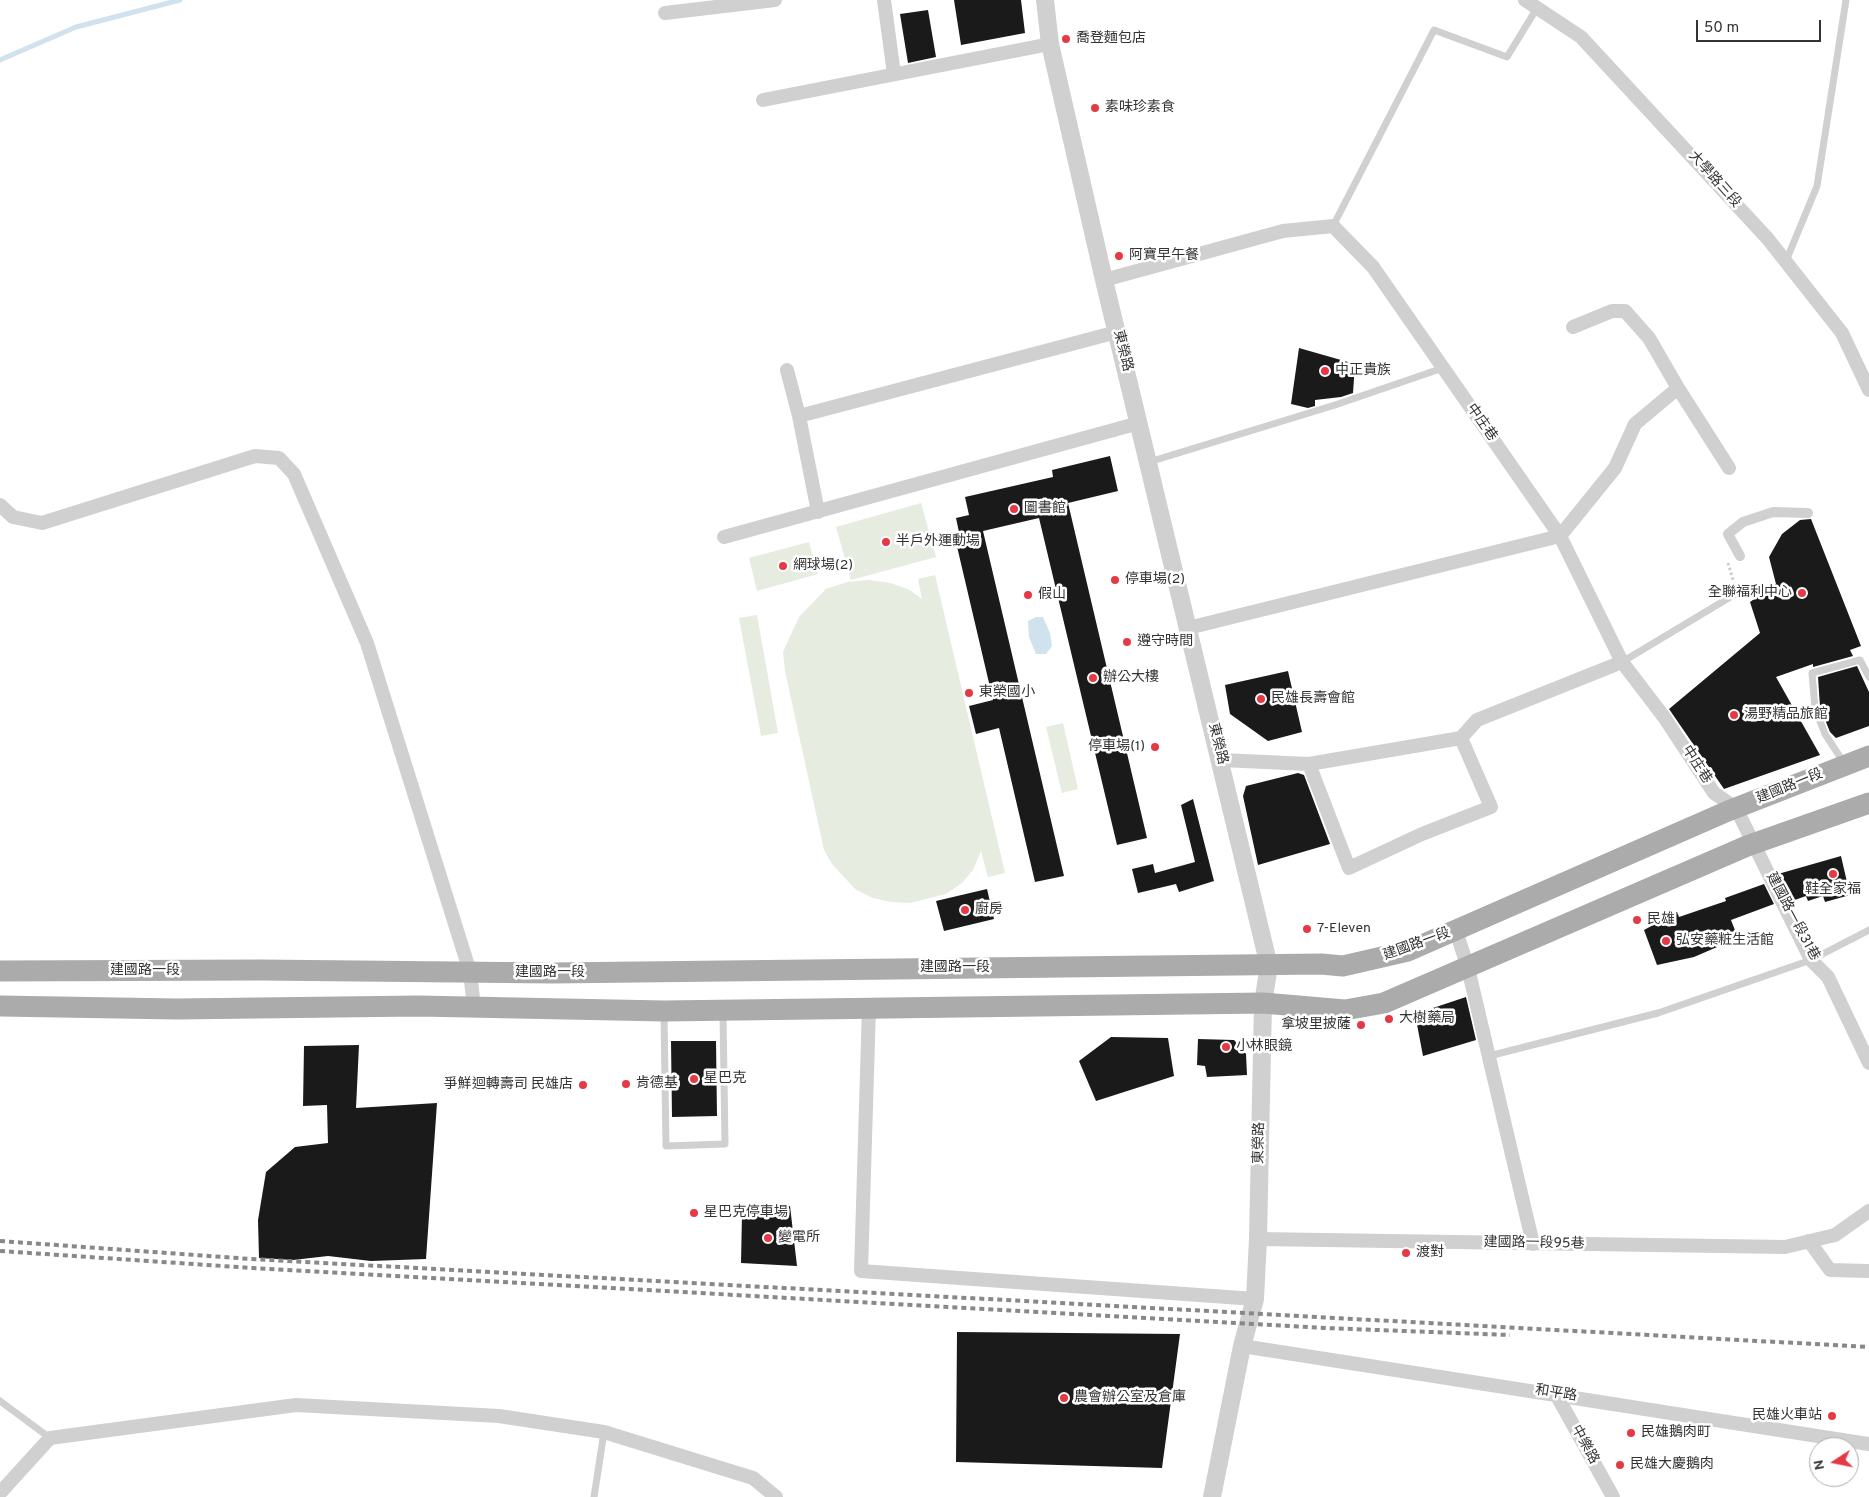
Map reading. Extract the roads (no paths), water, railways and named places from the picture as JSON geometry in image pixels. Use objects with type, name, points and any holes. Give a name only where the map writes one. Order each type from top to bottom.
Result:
[{"type":"main road","name":"建國路一段","points":[[0,971],[553,973],[1321,964],[1343,966],[1408,950],[1456,931],[1740,816],[1846,765],[1869,756]]},
{"type":"main road","points":[[0,1006],[177,1009],[474,1007],[664,1011],[1263,1003],[1345,1010],[1384,1003],[1754,844],[1869,803]]},
{"type":"street","points":[[674,0],[665,13],[776,0]]},
{"type":"street","points":[[884,0],[894,74]]},
{"type":"street","name":"東榮路","points":[[1045,0],[1050,44],[1104,280],[1221,760],[1269,966],[1263,1003],[1258,1239],[1254,1299],[1242,1346],[1212,1497]]},
{"type":"street","name":"大學路三段","points":[[1525,0],[1581,37],[1768,239],[1842,333],[1869,390]]},
{"type":"street","points":[[763,100],[1050,44]]},
{"type":"street","points":[[1104,280],[1284,231],[1333,226]]},
{"type":"street","name":"中庄巷","points":[[1333,226],[1373,267],[1560,536],[1622,662],[1664,717],[1714,793],[1740,816]]},
{"type":"street","points":[[1573,327],[1612,310],[1625,311],[1649,338],[1678,388],[1729,468]]},
{"type":"street","points":[[799,416],[1118,332]]},
{"type":"street","points":[[788,370],[818,512]]},
{"type":"street","points":[[1188,628],[1560,536],[1615,468],[1635,424],[1678,388]]},
{"type":"street","points":[[724,537],[1139,423]]},
{"type":"street","points":[[0,505],[14,517],[42,523],[255,456],[279,458],[294,474],[367,643],[470,972],[474,1007]]},
{"type":"street","points":[[1740,556],[1728,534],[1742,522],[1773,512],[1808,513]]},
{"type":"street","points":[[1221,760],[1309,764],[1460,738],[1477,720],[1622,662]]},
{"type":"street","points":[[1309,764],[1349,868],[1422,834],[1491,807],[1460,738]]},
{"type":"street","name":"建國路一段31巷","points":[[1740,816],[1812,960],[1828,977],[1869,1063]]},
{"type":"street","points":[[1456,931],[1468,968],[1533,1244]]},
{"type":"street","points":[[869,1007],[861,1271],[1254,1299]]},
{"type":"street","points":[[1869,1211],[1835,1234],[1809,1241],[1830,1270],[1869,1271]]},
{"type":"street","name":"建國路一段95巷","points":[[1258,1239],[1785,1247],[1809,1241]]},
{"type":"street","name":"和平路","points":[[1242,1346],[1869,1444]]},
{"type":"street","name":"中樂路","points":[[1556,1394],[1613,1497]]},
{"type":"street","points":[[0,1493],[50,1438],[296,1405],[499,1416],[604,1432],[752,1478],[776,1497]]},
{"type":"lane","points":[[1786,261],[1817,186],[1846,0]]},
{"type":"lane","points":[[1333,226],[1434,30],[1507,56],[1537,8]]},
{"type":"lane","points":[[1148,462],[1335,405],[1443,368]]},
{"type":"lane","points":[[1622,662],[1737,593]]},
{"type":"lane","points":[[1846,765],[1825,734],[1815,708],[1812,673],[1860,660],[1869,677]]},
{"type":"lane","points":[[1489,1056],[1658,1012],[1812,960],[1869,930]]},
{"type":"lane","points":[[664,1011],[666,1146],[725,1144],[723,1010]]},
{"type":"lane","points":[[0,1401],[50,1438]]},
{"type":"lane","points":[[594,1497],[604,1432]]},
{"type":"water","points":[[1036,617],[1043,617],[1050,633],[1052,646],[1046,654],[1036,654],[1029,637],[1028,621]]},
{"type":"waterway","points":[[0,60],[76,27],[180,0]]},
{"type":"railway","points":[[0,1241],[251,1259],[1869,1347]]},
{"type":"railway","points":[[0,1251],[252,1268],[1325,1328],[1510,1335]]},
{"type":"place","name":"喬登麵包店","points":[[1066,39]]},
{"type":"place","name":"素味珍素食","points":[[1095,108]]},
{"type":"place","name":"阿寶早午餐","points":[[1119,256]]},
{"type":"place","name":"中正貴族","points":[[1325,371]]},
{"type":"place","name":"圖書館","points":[[1014,509]]},
{"type":"place","name":"半戶外運動場","points":[[886,542]]},
{"type":"place","name":"網球場(2)","points":[[783,566]]},
{"type":"place","name":"停車場(2)","points":[[1115,580]]},
{"type":"place","name":"全聯福利中心","points":[[1802,593]]},
{"type":"place","name":"假山","points":[[1028,595]]},
{"type":"place","name":"遵守時間","points":[[1127,642]]},
{"type":"place","name":"辦公大樓","points":[[1093,678]]},
{"type":"place","name":"東榮國小","points":[[969,693]]},
{"type":"place","name":"民雄長壽會館","points":[[1261,699]]},
{"type":"place","name":"湯野精品旅館","points":[[1734,715]]},
{"type":"place","name":"停車場(1)","points":[[1155,747]]},
{"type":"place","name":"鞋全家福","points":[[1833,874]]},
{"type":"place","name":"廚房","points":[[965,910]]},
{"type":"place","name":"民雄","points":[[1637,920]]},
{"type":"place","name":"7-Eleven","points":[[1307,929]]},
{"type":"place","name":"弘安藥粧生活館","points":[[1666,941]]},
{"type":"place","name":"大樹藥局","points":[[1389,1019]]},
{"type":"place","name":"拿坡里披薩","points":[[1361,1025]]},
{"type":"place","name":"小林眼鏡","points":[[1226,1047]]},
{"type":"place","name":"星巴克","points":[[694,1079]]},
{"type":"place","name":"肯德基","points":[[626,1084]]},
{"type":"place","name":"爭鮮迴轉壽司 民雄店","points":[[583,1085]]},
{"type":"place","name":"星巴克停車場","points":[[694,1213]]},
{"type":"place","name":"變電所","points":[[768,1238]]},
{"type":"place","name":"渡對","points":[[1406,1253]]},
{"type":"place","name":"農會辦公室及倉庫","points":[[1064,1398]]},
{"type":"place","name":"民雄火車站","points":[[1832,1416]]},
{"type":"place","name":"民雄鵝肉町","points":[[1631,1433]]},
{"type":"place","name":"民雄大慶鵝肉","points":[[1620,1465]]}]
